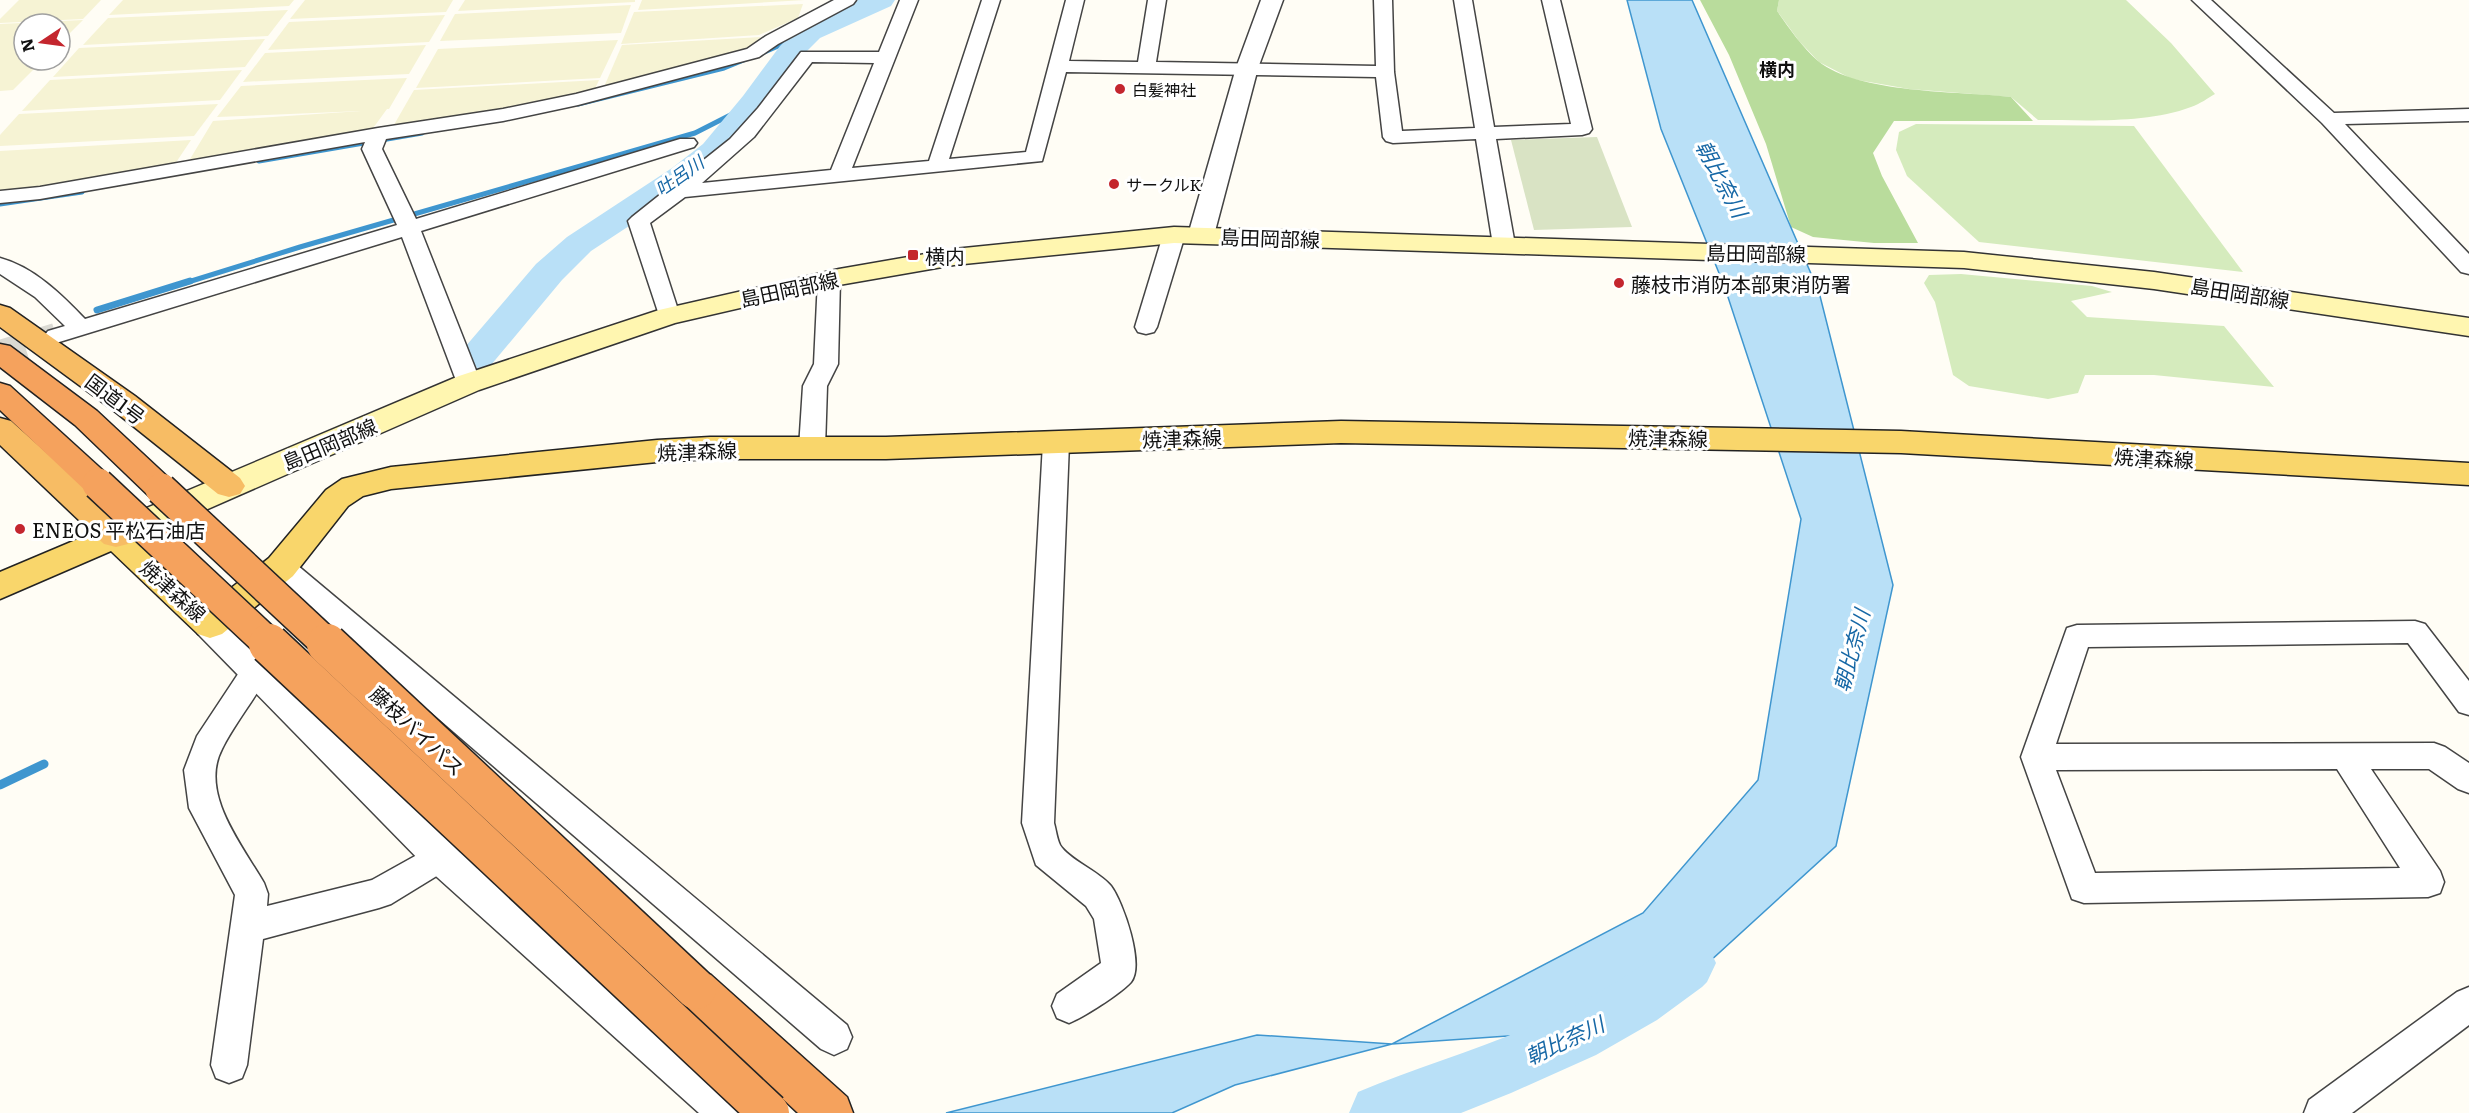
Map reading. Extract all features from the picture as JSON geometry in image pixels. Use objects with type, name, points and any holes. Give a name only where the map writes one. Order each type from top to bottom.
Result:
[{"type":"highway","name":"国道1号","points":[[0,314],[124,403],[229,486]]},
{"type":"highway","name":"藤枝バイパス","points":[[0,354],[86,418],[338,657],[831,1113]]},
{"type":"highway","name":"藤枝バイパス","points":[[0,393],[769,1113]]},
{"type":"highway","points":[[0,428],[116,535]]},
{"type":"main road","name":"島田岡部線","points":[[116,535],[470,383],[669,316],[829,279],[954,257],[1174,235],[1818,253],[1964,260],[2078,269],[2219,288],[2469,327]]},
{"type":"main road","name":"焼津森線","points":[[116,535],[133,554],[210,624],[281,567],[337,498],[353,487],[371,482],[710,448],[1056,443],[1341,432],[1702,437],[1901,442],[2469,474]]},
{"type":"main road","points":[[0,586],[116,535]]},
{"type":"street","points":[[0,197],[40,194],[375,141],[578,99],[753,53],[772,40],[847,0]]},
{"type":"street","points":[[838,177],[909,0]]},
{"type":"street","points":[[937,166],[992,0]]},
{"type":"street","points":[[680,191],[1035,157],[1075,0]]},
{"type":"street","points":[[1146,67],[1157,0]]},
{"type":"street","points":[[1201,235],[1246,68],[1272,0]]},
{"type":"street","points":[[1383,0],[1385,72],[1393,137],[1487,135],[1582,129],[1551,0]]},
{"type":"street","points":[[1463,0],[1504,245]]},
{"type":"street","points":[[2201,0],[2329,119],[2469,267]]},
{"type":"street","points":[[669,316],[639,220],[680,191],[738,141],[776,99],[807,56],[885,58]]},
{"type":"street","points":[[1060,66],[1385,72]]},
{"type":"street","points":[[2329,119],[2469,115]]},
{"type":"street","points":[[375,141],[470,383]]},
{"type":"street","points":[[56,336],[687,143]]},
{"type":"street","points":[[1146,327],[1174,235]]},
{"type":"street","points":[[0,265],[20,273],[57,303],[80,327]]},
{"type":"street","points":[[812,448],[815,386],[826,364],[829,279]]},
{"type":"street","points":[[1056,443],[1038,823],[1047,855],[1098,895],[1110,916],[1119,970],[1069,1006]]},
{"type":"street","points":[[281,567],[834,1037]]},
{"type":"street","points":[[210,624],[442,856],[733,1113]]},
{"type":"street","points":[[2344,756],[2428,882],[2084,888],[2036,756],[2077,636],[2415,633],[2469,703]]},
{"type":"street","points":[[229,1065],[252,894],[205,808],[199,770],[208,745],[256,670]]},
{"type":"street","points":[[2036,756],[2434,756],[2468,779]]},
{"type":"street","points":[[248,927],[379,893],[442,856]]},
{"type":"street","points":[[2322,1113],[2469,1004]]},
{"type":"shaded area","points":[[19,0],[101,0],[83,19],[72,20],[72,12],[12,12],[12,22],[0,23],[0,19]]},
{"type":"shaded area","points":[[123,0],[294,0],[289,6],[109,15]]},
{"type":"shaded area","points":[[305,0],[453,0],[446,12],[290,19]]},
{"type":"shaded area","points":[[465,0],[635,0],[635,2],[458,11]]},
{"type":"shaded area","points":[[642,0],[805,0],[638,10]]},
{"type":"shaded area","points":[[803,4],[798,18],[759,35],[621,44],[634,12]]},
{"type":"shaded area","points":[[631,5],[621,33],[440,41],[455,14]]},
{"type":"shaded area","points":[[288,10],[268,36],[83,45],[108,18]]},
{"type":"shaded area","points":[[445,15],[429,42],[268,50],[289,22]]},
{"type":"shaded area","points":[[83,20],[72,31],[72,21]]},
{"type":"shaded area","points":[[12,23],[12,72],[31,72],[13,90],[0,91],[0,24]]},
{"type":"shaded area","points":[[761,37],[750,47],[730,54],[604,87],[622,45]]},
{"type":"shaded area","points":[[265,39],[245,67],[53,77],[57,72],[72,72],[72,56],[79,48]]},
{"type":"shaded area","points":[[618,40],[600,78],[416,88],[438,49]]},
{"type":"shaded area","points":[[426,45],[409,74],[243,82],[265,53]]},
{"type":"shaded area","points":[[242,70],[220,100],[22,111],[50,80]]},
{"type":"shaded area","points":[[407,78],[389,109],[371,131],[187,164],[213,121],[361,111],[217,117],[241,86]]},
{"type":"shaded area","points":[[599,80],[595,89],[512,109],[391,130],[414,90]]},
{"type":"shaded area","points":[[218,104],[194,136],[0,146],[0,135],[19,114]]},
{"type":"shaded area","points":[[191,140],[173,167],[0,193],[0,151]]},
{"type":"green space","points":[[1700,0],[1779,0],[1777,11],[1796,37],[1818,61],[1836,72],[1858,80],[1910,89],[2011,97],[2033,121],[1894,121],[1873,153],[1882,176],[1918,243],[1874,243],[1813,237],[1791,227],[1766,144],[1729,55]]},
{"type":"green space","points":[[1779,0],[2126,0],[2171,43],[2215,94],[2191,107],[2135,119],[2038,120],[2011,97],[1909,89],[1852,79],[1819,62],[1799,41],[1777,11]]},
{"type":"green space","points":[[1916,124],[2134,126],[2243,272],[1979,242],[1907,176],[1896,150],[1899,132]]},
{"type":"green space","points":[[1597,137],[1632,227],[1534,230],[1511,140]]},
{"type":"green space","points":[[1961,274],[2092,286],[2112,292],[2071,301],[2087,317],[2224,326],[2274,387],[2154,375],[2085,375],[2078,393],[2048,399],[1969,386],[1953,375],[1935,302],[1924,283],[1929,275]]},
{"type":"water","points":[[1627,0],[1692,0],[1819,292],[1893,585],[1836,846],[1686,983],[1535,1034],[1392,1044],[1643,913],[1758,780],[1801,519],[1725,288],[1661,129]]},
{"type":"water","points":[[1257,1035],[1392,1044],[1235,1085],[1172,1113],[946,1113]]},
{"type":"water","points":[[1528,1075],[1457,1113],[1383,1113]]},
{"type":"waterway","name":"吐呂川","points":[[478,356],[549,272],[579,244],[684,175],[714,151],[754,103],[790,52],[810,32],[881,0]]},
{"type":"waterway","points":[[760,54],[810,32]]},
{"type":"waterway","points":[[578,104],[724,68],[746,59]]},
{"type":"waterway","points":[[185,283],[300,247],[695,133],[754,103]]},
{"type":"waterway","points":[[259,161],[422,133]]},
{"type":"waterway","points":[[0,204],[82,192]]},
{"type":"waterway","points":[[97,310],[190,281]]},
{"type":"waterway","points":[[0,785],[44,764]]},
{"type":"waterway","name":"朝比奈川","points":[[1379,1113],[1479,1077],[1575,1035],[1637,1001],[1670,979],[1688,963]]},
{"type":"tunnel","points":[[0,353],[56,336]]},
{"type":"place","name":"白髪神社","points":[[1120,89]]},
{"type":"place","name":"サークルK","points":[[1114,184]]},
{"type":"place","name":"横内","points":[[913,255]]},
{"type":"place","name":"藤枝市消防本部東消防署","points":[[1619,283]]},
{"type":"place","name":"ENEOS 平松石油店","points":[[20,529]]},
{"type":"district","name":"横内","points":[[1777,68]]}]
